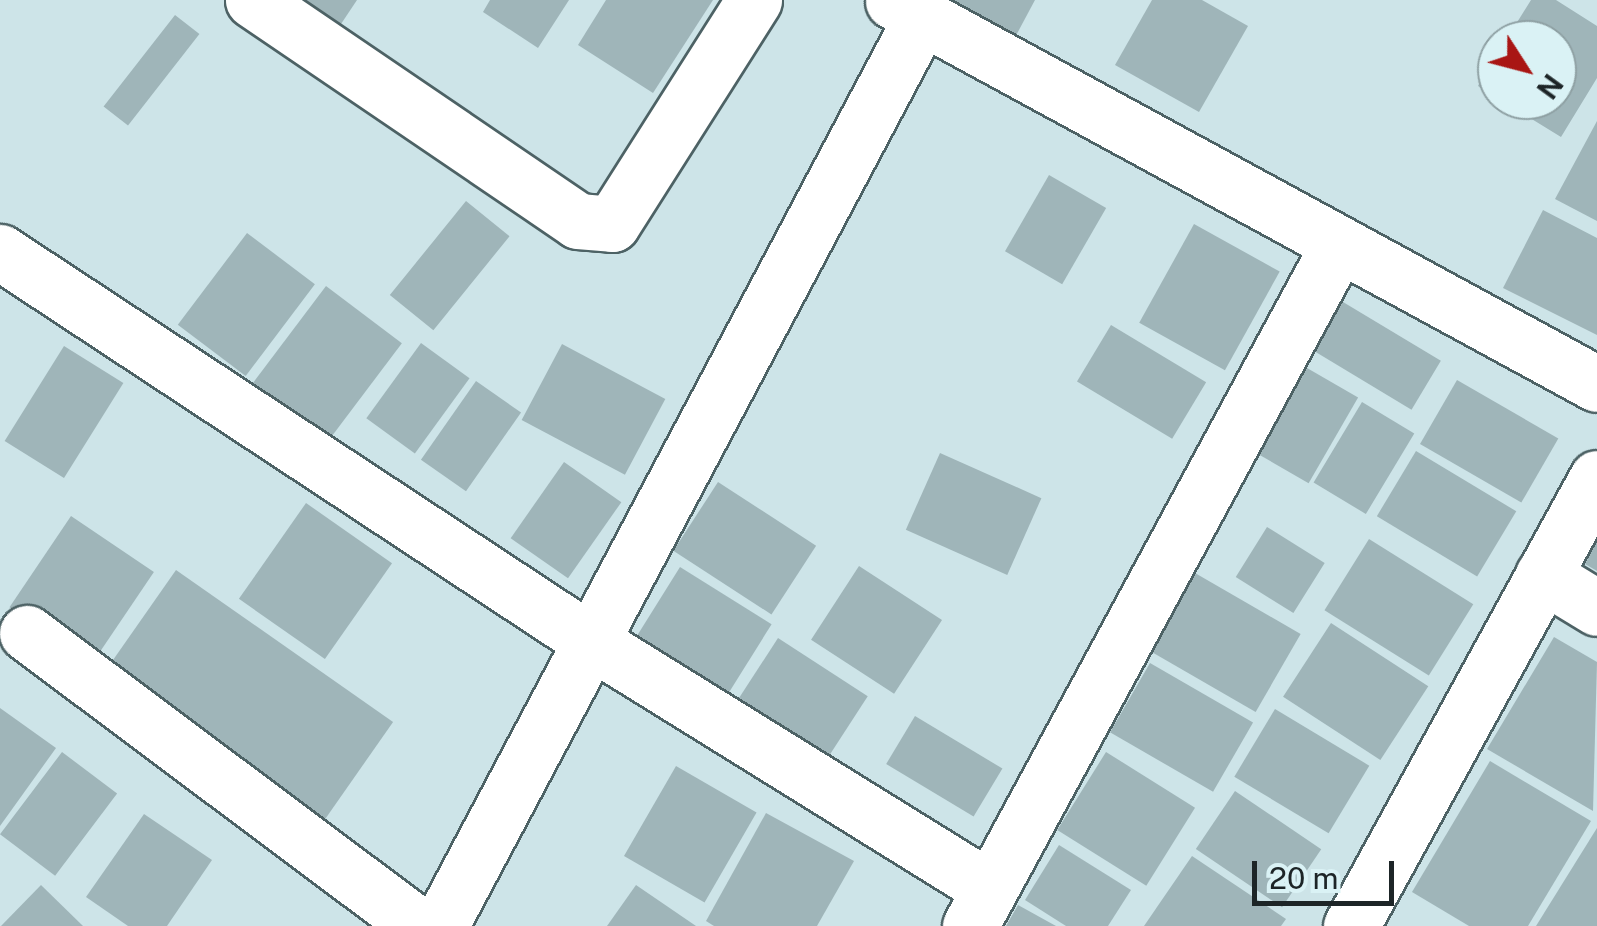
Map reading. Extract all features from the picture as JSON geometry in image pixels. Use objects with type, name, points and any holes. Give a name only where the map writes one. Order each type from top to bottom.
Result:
[{"type":"street","points":[[253,0],[578,221],[612,224],[754,0]]},
{"type":"street","points":[[440,926],[592,642],[907,8],[1597,384]]},
{"type":"street","points":[[0,252],[592,642],[980,907],[1339,244]]},
{"type":"street","points":[[1360,923],[1597,478]]},
{"type":"street","points":[[1544,575],[1597,608]]},
{"type":"street","points":[[27,632],[418,926]]},
{"type":"building","points":[[285,0],[357,0],[335,33]]},
{"type":"building","points":[[490,0],[569,0],[538,48],[483,12]]},
{"type":"building","points":[[606,0],[713,0],[653,93],[578,45]]},
{"type":"building","points":[[952,0],[1035,0],[1012,43],[947,9]]},
{"type":"building","points":[[1152,0],[1202,0],[1248,26],[1199,112],[1115,65]]},
{"type":"building","points":[[1531,0],[1556,0],[1597,26],[1597,78],[1577,111],[1577,20],[1518,20]]},
{"type":"building","points":[[175,15],[199,34],[128,125],[104,106]]},
{"type":"building","points":[[1533,120],[1571,120],[1561,137]]},
{"type":"building","points":[[1597,121],[1597,221],[1555,199]]},
{"type":"building","points":[[1049,175],[1106,208],[1062,284],[1005,251]]},
{"type":"building","points":[[466,201],[510,236],[433,330],[390,295]]},
{"type":"building","points":[[1543,210],[1597,238],[1597,335],[1503,288]]},
{"type":"building","points":[[1194,224],[1280,272],[1225,370],[1139,323]]},
{"type":"building","points":[[247,233],[315,284],[246,376],[178,325]]},
{"type":"building","points":[[326,286],[402,343],[327,442],[251,385]]},
{"type":"building","points":[[1338,299],[1441,361],[1412,410],[1309,348]]},
{"type":"building","points":[[1111,325],[1206,382],[1172,439],[1077,382]]},
{"type":"building","points":[[421,343],[470,378],[415,454],[366,418]]},
{"type":"building","points":[[562,344],[665,399],[625,475],[522,420]]},
{"type":"building","points":[[64,346],[123,383],[64,478],[5,441]]},
{"type":"building","points":[[1307,368],[1358,398],[1309,483],[1258,454]]},
{"type":"building","points":[[1457,380],[1558,438],[1521,503],[1420,444]]},
{"type":"building","points":[[476,381],[521,413],[466,491],[421,460]]},
{"type":"building","points":[[1362,402],[1414,433],[1366,514],[1314,483]]},
{"type":"building","points":[[1416,451],[1516,511],[1477,576],[1377,516]]},
{"type":"building","points":[[940,453],[1041,498],[1007,575],[906,530]]},
{"type":"building","points":[[564,462],[621,502],[568,578],[511,538]]},
{"type":"building","points":[[718,482],[816,546],[771,614],[673,551]]},
{"type":"building","points":[[306,503],[392,563],[325,659],[239,599]]},
{"type":"building","points":[[71,516],[154,572],[92,663],[9,607]]},
{"type":"building","points":[[1267,527],[1325,563],[1293,613],[1236,577]]},
{"type":"building","points":[[1369,539],[1473,604],[1429,675],[1324,610]]},
{"type":"building","points":[[1597,541],[1597,571],[1585,564]]},
{"type":"building","points":[[859,566],[942,620],[894,694],[811,640]]},
{"type":"building","points":[[680,567],[772,624],[725,698],[634,641]]},
{"type":"building","points":[[176,570],[393,722],[323,822],[106,670]]},
{"type":"building","points":[[1195,573],[1301,634],[1256,712],[1150,651]]},
{"type":"building","points":[[1331,623],[1428,686],[1380,760],[1283,697]]},
{"type":"building","points":[[1554,637],[1597,662],[1593,811],[1487,749]]},
{"type":"building","points":[[778,638],[868,696],[823,765],[733,707]]},
{"type":"building","points":[[1150,663],[1253,723],[1213,792],[1110,732]]},
{"type":"building","points":[[0,708],[56,748],[0,826]]},
{"type":"building","points":[[1275,709],[1369,766],[1329,833],[1234,777]]},
{"type":"building","points":[[915,716],[1002,769],[974,817],[886,764]]},
{"type":"building","points":[[62,752],[117,794],[55,876],[0,834]]},
{"type":"building","points":[[1106,752],[1195,808],[1146,886],[1057,830]]},
{"type":"building","points":[[1490,761],[1591,821],[1528,926],[1469,926],[1412,892]]},
{"type":"building","points":[[676,766],[757,812],[705,903],[624,856]]},
{"type":"building","points":[[1235,791],[1321,849],[1282,907],[1196,849]]},
{"type":"building","points":[[766,813],[854,861],[817,926],[714,926],[706,921]]},
{"type":"building","points":[[144,814],[212,860],[167,926],[128,926],[86,897]]},
{"type":"building","points":[[1597,828],[1597,926],[1536,926]]},
{"type":"building","points":[[1059,845],[1131,890],[1108,926],[1066,926],[1025,900]]},
{"type":"building","points":[[1192,856],[1286,919],[1281,926],[1144,926]]},
{"type":"building","points":[[41,885],[83,926],[1,926]]},
{"type":"building","points":[[636,885],[696,926],[607,926]]},
{"type":"building","points":[[1018,905],[1056,926],[1006,926]]}]
